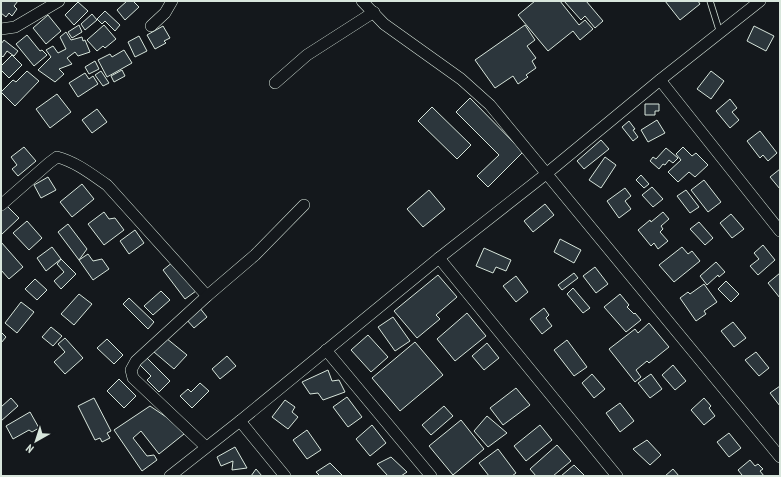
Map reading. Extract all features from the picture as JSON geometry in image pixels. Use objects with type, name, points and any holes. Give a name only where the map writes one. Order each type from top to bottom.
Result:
[{"type":"street","points":[[1,29],[14,27],[59,1]]},
{"type":"street","points":[[151,26],[165,13],[172,1]]},
{"type":"street","points":[[362,1],[384,24],[461,79],[490,105],[780,457]]},
{"type":"street","points":[[170,476],[760,1]]},
{"type":"street","points":[[275,83],[307,55],[374,12]]},
{"type":"street","points":[[660,80],[780,231]]},
{"type":"street","points":[[1,205],[48,163],[57,157],[66,160],[87,171],[107,185],[207,296]]},
{"type":"street","points":[[206,447],[133,378],[131,370],[136,362],[207,296],[255,255],[304,205]]},
{"type":"street","points":[[439,258],[617,476]]},
{"type":"street","points":[[326,350],[431,476]]},
{"type":"street","points":[[240,421],[285,476]]},
{"type":"lane","points":[[710,1],[720,33]]},
{"type":"building","points":[[1,1],[18,1],[14,6],[17,9],[12,16],[9,13],[6,17],[1,13]]},
{"type":"building","points":[[127,1],[133,1],[139,7],[125,20],[117,10]]},
{"type":"building","points":[[535,1],[560,1],[579,25],[585,20],[593,29],[580,40],[573,31],[548,51],[518,15]]},
{"type":"building","points":[[564,1],[586,1],[603,21],[595,28],[585,16],[581,20]]},
{"type":"building","points":[[665,1],[698,1],[700,4],[680,20]]},
{"type":"building","points":[[78,2],[88,11],[74,25],[65,15]]},
{"type":"building","points":[[105,11],[120,25],[115,31],[105,21],[102,24],[97,19]]},
{"type":"building","points":[[92,14],[97,20],[85,30],[81,24]]},
{"type":"building","points":[[48,15],[61,31],[46,44],[33,28]]},
{"type":"building","points":[[79,25],[82,32],[72,38],[68,32]]},
{"type":"building","points":[[104,25],[116,39],[105,48],[103,46],[97,51],[87,40]]},
{"type":"building","points":[[525,25],[535,40],[527,46],[536,58],[532,61],[536,68],[526,75],[528,77],[518,84],[513,76],[495,88],[475,60]]},
{"type":"building","points":[[163,26],[170,38],[164,41],[166,43],[155,49],[147,35]]},
{"type":"building","points":[[754,26],[774,36],[766,51],[747,41]]},
{"type":"building","points":[[66,32],[71,40],[82,37],[83,41],[85,40],[90,52],[78,56],[75,52],[67,58],[72,64],[59,69],[64,74],[55,82],[38,70],[51,57],[46,50],[53,46],[58,53],[66,49],[60,37]]},
{"type":"building","points":[[27,35],[40,51],[42,50],[47,55],[34,66],[16,44]]},
{"type":"building","points":[[139,36],[147,51],[135,57],[128,42]]},
{"type":"building","points":[[4,40],[18,51],[14,56],[7,51],[3,57],[1,55],[1,44]]},
{"type":"building","points":[[124,50],[132,63],[107,77],[98,60],[110,54],[112,57]]},
{"type":"building","points":[[12,55],[22,65],[9,78],[1,70],[1,66]]},
{"type":"building","points":[[95,61],[99,69],[89,74],[85,67]]},
{"type":"building","points":[[122,70],[125,76],[114,82],[111,76]]},
{"type":"building","points":[[27,71],[39,81],[15,106],[1,92],[13,80],[16,82]]},
{"type":"building","points":[[101,71],[109,83],[103,86],[95,75]]},
{"type":"building","points":[[711,71],[724,81],[711,99],[697,89]]},
{"type":"building","points":[[85,73],[89,79],[93,76],[98,84],[78,97],[69,83]]},
{"type":"building","points":[[57,94],[71,112],[50,128],[36,109]]},
{"type":"building","points":[[470,98],[523,152],[488,187],[477,176],[499,155],[456,112]]},
{"type":"building","points":[[730,99],[737,108],[732,112],[739,120],[730,128],[716,111]]},
{"type":"building","points":[[645,104],[659,104],[659,111],[655,111],[655,115],[645,115]]},
{"type":"building","points":[[432,107],[471,145],[457,159],[418,121]]},
{"type":"building","points":[[97,109],[107,122],[92,133],[82,120]]},
{"type":"building","points":[[657,120],[665,133],[648,142],[641,130]]},
{"type":"building","points":[[629,121],[635,129],[633,130],[638,137],[633,141],[622,127]]},
{"type":"building","points":[[760,131],[777,153],[768,161],[763,155],[760,158],[747,141]]},
{"type":"building","points":[[601,140],[609,149],[584,169],[577,161]]},
{"type":"building","points":[[24,147],[36,161],[18,176],[12,169],[17,165],[11,157]]},
{"type":"building","points":[[683,147],[692,156],[696,153],[708,165],[695,177],[689,172],[678,182],[668,172],[681,160],[676,154]]},
{"type":"building","points":[[666,148],[678,158],[673,163],[669,160],[659,169],[650,161],[653,157],[656,159]]},
{"type":"building","points":[[605,157],[616,165],[601,188],[589,180]]},
{"type":"building","points":[[780,169],[780,189],[770,177]]},
{"type":"building","points":[[641,175],[649,184],[644,188],[636,180]]},
{"type":"building","points":[[48,177],[56,190],[41,198],[34,185]]},
{"type":"building","points":[[704,180],[721,202],[708,212],[691,190]]},
{"type":"building","points":[[82,184],[94,199],[72,217],[60,202]]},
{"type":"building","points":[[652,187],[663,199],[653,207],[642,195]]},
{"type":"building","points":[[625,188],[631,196],[625,201],[631,209],[619,218],[607,201]]},
{"type":"building","points":[[429,190],[445,209],[423,227],[407,209]]},
{"type":"building","points":[[686,190],[699,207],[690,213],[677,196]]},
{"type":"building","points":[[545,204],[554,215],[533,232],[524,221]]},
{"type":"building","points":[[6,205],[19,218],[1,235],[1,210]]},
{"type":"building","points":[[104,212],[109,219],[115,218],[124,230],[104,245],[88,224]]},
{"type":"building","points":[[663,212],[669,219],[661,226],[663,229],[660,232],[668,241],[658,249],[654,243],[651,246],[638,230]]},
{"type":"building","points":[[731,214],[744,229],[732,238],[720,223]]},
{"type":"building","points":[[27,221],[42,238],[29,250],[13,233]]},
{"type":"building","points":[[699,222],[713,238],[705,245],[690,229]]},
{"type":"building","points":[[68,224],[87,249],[79,260],[58,232]]},
{"type":"building","points":[[135,230],[144,243],[129,254],[120,241]]},
{"type":"building","points":[[560,239],[581,250],[574,263],[554,252]]},
{"type":"building","points":[[1,242],[23,267],[9,279],[1,270]]},
{"type":"building","points":[[763,245],[775,260],[758,275],[750,266],[759,259],[754,253]]},
{"type":"building","points":[[52,247],[61,259],[46,271],[37,258]]},
{"type":"building","points":[[682,247],[688,254],[692,251],[700,261],[674,282],[659,265]]},
{"type":"building","points":[[484,248],[511,260],[506,271],[496,267],[493,273],[476,266]]},
{"type":"building","points":[[88,254],[93,261],[102,259],[109,269],[93,280],[79,260]]},
{"type":"building","points":[[61,259],[76,274],[61,289],[54,281],[64,272],[57,264]]},
{"type":"building","points":[[173,262],[196,291],[185,299],[163,270]]},
{"type":"building","points":[[716,262],[725,272],[719,277],[718,275],[707,285],[700,276]]},
{"type":"building","points":[[595,267],[608,284],[596,293],[583,276]]},
{"type":"building","points":[[574,273],[578,278],[562,290],[558,285]]},
{"type":"building","points":[[780,273],[780,298],[768,283]]},
{"type":"building","points":[[438,275],[457,297],[436,315],[440,319],[417,338],[394,311]]},
{"type":"building","points":[[516,276],[528,292],[516,302],[503,286]]},
{"type":"building","points":[[35,279],[47,290],[37,300],[25,289]]},
{"type":"building","points":[[726,281],[739,294],[731,302],[718,289]]},
{"type":"building","points":[[704,284],[717,302],[704,311],[706,314],[696,321],[680,298],[688,292],[690,294]]},
{"type":"building","points":[[573,288],[590,308],[583,313],[567,294]]},
{"type":"building","points":[[161,291],[170,300],[153,315],[144,306]]},
{"type":"building","points":[[79,294],[92,304],[74,325],[61,314]]},
{"type":"building","points":[[620,294],[629,305],[627,307],[641,320],[626,332],[604,307]]},
{"type":"building","points":[[129,298],[154,322],[148,329],[123,304]]},
{"type":"building","points":[[21,302],[34,312],[17,333],[5,323]]},
{"type":"building","points":[[199,307],[207,317],[194,328],[186,319]]},
{"type":"building","points":[[544,308],[549,315],[546,318],[552,326],[542,334],[530,319]]},
{"type":"building","points":[[467,313],[486,336],[455,361],[437,339]]},
{"type":"building","points":[[393,317],[410,341],[395,351],[378,327]]},
{"type":"building","points":[[733,322],[746,338],[734,347],[721,331]]},
{"type":"building","points":[[649,323],[669,347],[649,363],[647,361],[636,370],[641,377],[635,382],[609,349],[635,329],[638,333]]},
{"type":"building","points":[[51,327],[62,336],[53,346],[42,337]]},
{"type":"building","points":[[1,332],[6,337],[1,343]]},
{"type":"building","points":[[368,335],[388,357],[371,372],[351,350]]},
{"type":"building","points":[[65,338],[83,358],[65,374],[54,362],[65,352],[58,344]]},
{"type":"building","points":[[166,338],[187,355],[174,369],[154,352]]},
{"type":"building","points":[[107,339],[123,355],[114,364],[97,348]]},
{"type":"building","points":[[567,340],[587,367],[574,376],[554,350]]},
{"type":"building","points":[[415,342],[443,375],[400,411],[372,378]]},
{"type":"building","points":[[487,343],[499,358],[484,370],[472,356]]},
{"type":"building","points":[[756,352],[769,368],[759,376],[745,360]]},
{"type":"building","points":[[227,356],[236,366],[220,379],[212,369]]},
{"type":"building","points":[[147,358],[170,381],[159,392],[147,380],[151,376],[140,365]]},
{"type":"building","points":[[673,365],[686,381],[675,390],[662,375]]},
{"type":"building","points":[[328,370],[332,381],[339,380],[345,392],[323,400],[318,393],[310,394],[302,382]]},
{"type":"building","points":[[592,374],[605,389],[594,398],[582,383]]},
{"type":"building","points":[[651,374],[662,389],[650,398],[638,383]]},
{"type":"building","points":[[119,379],[136,396],[124,408],[107,391]]},
{"type":"building","points":[[200,383],[209,391],[192,408],[180,396],[188,389],[191,392]]},
{"type":"building","points":[[780,386],[780,406],[770,393]]},
{"type":"building","points":[[516,388],[530,405],[503,425],[490,408]]},
{"type":"building","points":[[347,397],[362,417],[348,427],[333,407]]},
{"type":"building","points":[[11,398],[18,406],[1,421],[1,407]]},
{"type":"building","points":[[94,398],[111,431],[107,433],[110,438],[102,442],[100,438],[95,440],[78,406]]},
{"type":"building","points":[[704,398],[711,406],[709,408],[715,416],[704,425],[691,410]]},
{"type":"building","points":[[285,400],[295,407],[292,412],[298,417],[288,429],[272,417]]},
{"type":"building","points":[[620,403],[634,421],[620,432],[606,413]]},
{"type":"building","points":[[150,406],[175,423],[184,434],[159,454],[141,431],[133,438],[147,456],[154,455],[157,460],[142,471],[114,430]]},
{"type":"building","points":[[444,406],[453,416],[431,435],[422,425]]},
{"type":"building","points":[[30,412],[39,428],[32,432],[29,430],[13,439],[6,426]]},
{"type":"building","points":[[487,416],[507,433],[488,447],[474,431]]},
{"type":"building","points":[[461,420],[484,449],[453,475],[429,446]]},
{"type":"building","points":[[372,425],[386,443],[370,456],[356,439]]},
{"type":"building","points":[[540,425],[552,440],[526,461],[514,446]]},
{"type":"building","points":[[307,430],[321,450],[307,459],[293,440]]},
{"type":"building","points":[[729,433],[741,448],[729,457],[717,442]]},
{"type":"building","points":[[647,440],[661,455],[650,465],[633,449]]},
{"type":"building","points":[[557,445],[571,461],[553,476],[536,476],[530,469]]},
{"type":"building","points":[[235,447],[247,468],[232,470],[233,461],[221,466],[217,457]]},
{"type":"building","points":[[498,449],[516,473],[512,476],[489,476],[479,463]]},
{"type":"building","points":[[391,457],[407,472],[401,476],[388,476],[377,464]]},
{"type":"building","points":[[750,460],[755,466],[758,464],[763,469],[760,471],[764,476],[740,476],[742,475],[738,470]]},
{"type":"building","points":[[330,463],[342,475],[320,476],[316,472]]},
{"type":"building","points":[[574,465],[585,476],[561,476]]},
{"type":"building","points":[[256,469],[262,476],[251,476]]},
{"type":"building","points":[[673,469],[679,476],[665,476]]}]
